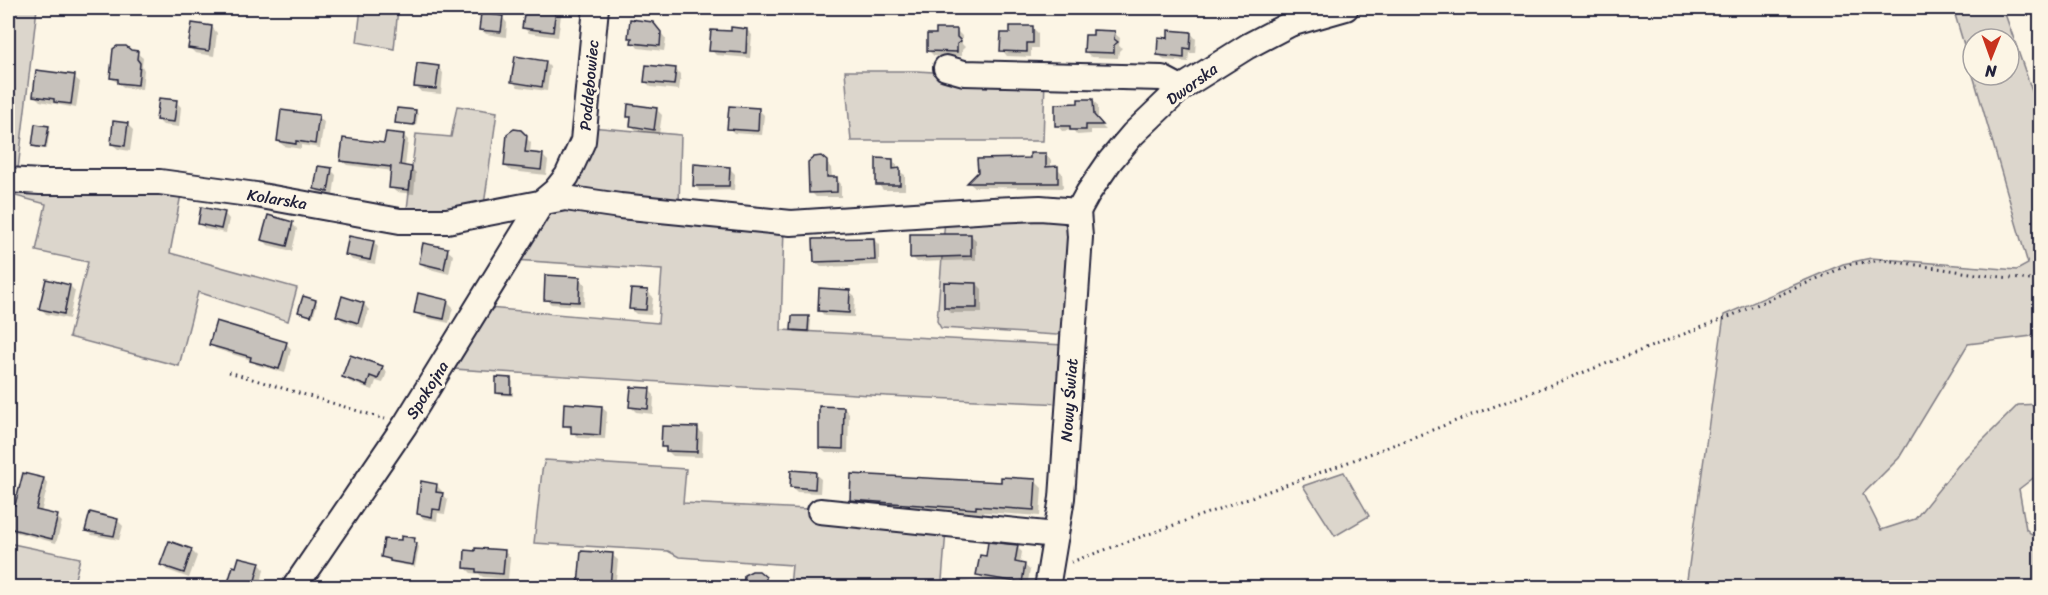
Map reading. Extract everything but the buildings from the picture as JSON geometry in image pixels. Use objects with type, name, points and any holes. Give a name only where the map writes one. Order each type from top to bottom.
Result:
[{"type":"street","name":"Poddębowiec","points":[[549,196],[567,176],[583,141],[596,8]]},
{"type":"street","name":"Dworska","points":[[1078,211],[1088,192],[1110,161],[1133,134],[1181,88],[1248,46],[1290,24],[1346,8]]},
{"type":"street","points":[[946,68],[964,73],[1162,78],[1181,88]]},
{"type":"street","name":"Kolarska","points":[[8,180],[160,182],[256,195],[399,220],[447,220],[549,196],[620,206],[791,223],[992,210],[1040,208],[1078,211]]},
{"type":"street","name":"Spokojna","points":[[294,588],[405,425],[549,196]]},
{"type":"street","name":"Nowy Świat","points":[[1047,588],[1062,498],[1080,237],[1078,211]]},
{"type":"street","points":[[820,512],[1056,535]]},
{"type":"path","points":[[1052,563],[1072,562],[1330,469],[1726,318],[1851,264],[1884,260],[2040,281]]},
{"type":"path","points":[[229,372],[405,425]]},
{"type":"shaded area","points":[[8,8],[37,8],[18,169],[8,168]]},
{"type":"shaded area","points":[[361,8],[398,8],[394,49],[357,42]]},
{"type":"shaded area","points":[[1953,8],[2003,8],[2010,27],[1961,27],[1961,35]]},
{"type":"shaded area","points":[[2021,60],[2040,114],[2040,335],[1968,344],[1899,458],[1863,494],[1881,530],[1915,519],[1960,463],[2018,405],[2040,404],[2040,473],[2019,489],[2026,529],[2040,542],[2040,587],[1999,587],[1997,583],[1986,588],[1686,587],[1724,315],[1843,264],[1871,258],[2017,270],[2028,264],[1976,87],[2021,87]]},
{"type":"shaded area","points":[[845,71],[917,71],[1045,79],[1043,141],[851,141]]},
{"type":"shaded area","points":[[457,106],[497,112],[484,205],[449,211],[407,209],[416,134],[451,137]]},
{"type":"shaded area","points":[[590,127],[681,135],[679,205],[573,187]]},
{"type":"shaded area","points":[[8,183],[182,189],[170,253],[297,288],[288,321],[198,292],[179,366],[69,337],[88,262],[36,251],[46,204],[8,194]]},
{"type":"shaded area","points":[[559,204],[784,227],[781,330],[1064,345],[1064,404],[887,396],[454,369],[488,308],[658,323],[662,270],[515,260],[544,214]]},
{"type":"shaded area","points":[[1058,218],[1071,230],[1065,332],[1057,335],[941,328],[937,321],[945,219]]},
{"type":"shaded area","points":[[545,460],[686,469],[683,503],[809,509],[946,531],[942,580],[998,587],[790,587],[792,565],[679,557],[668,551],[534,543]]},
{"type":"shaded area","points":[[1344,472],[1369,516],[1335,536],[1303,486]]},
{"type":"shaded area","points":[[8,543],[80,558],[73,587],[8,587]]}]
